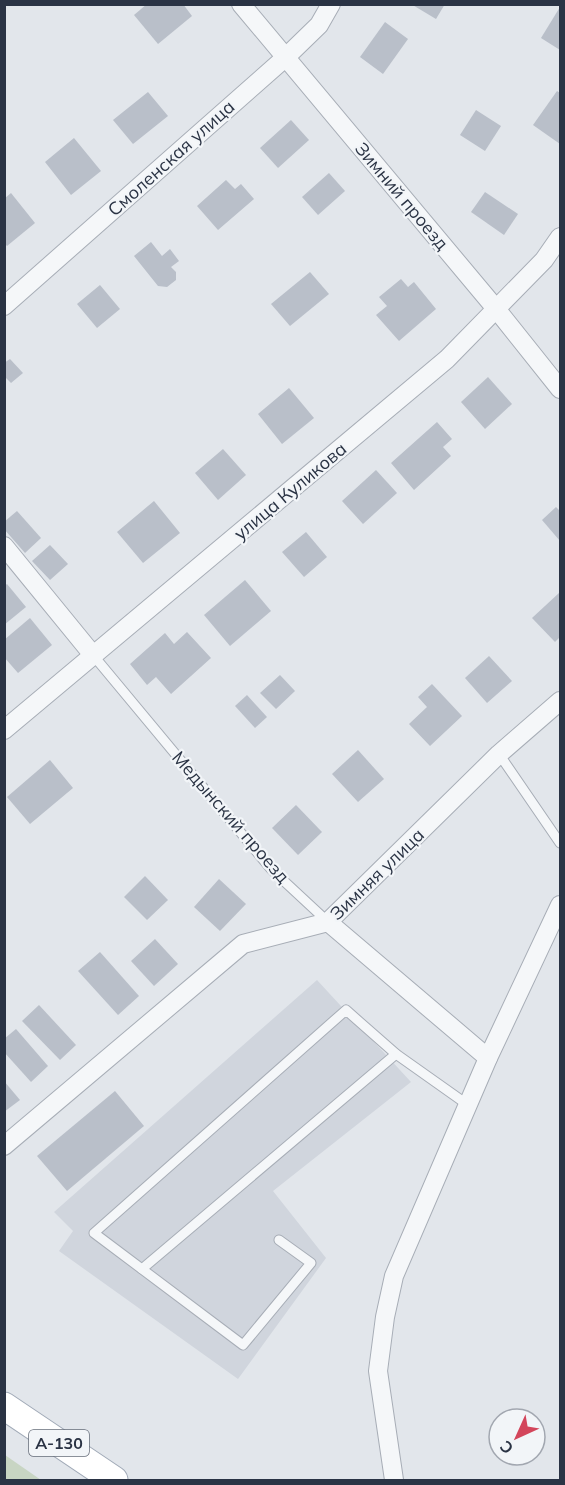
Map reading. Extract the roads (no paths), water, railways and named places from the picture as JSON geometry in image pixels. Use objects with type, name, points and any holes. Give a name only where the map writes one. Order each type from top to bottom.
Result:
[{"type":"main road","name":"А-130","points":[[4,1406],[114,1480]]},
{"type":"street","name":"Зимний проезд","points":[[241,4],[561,390]]},
{"type":"street","name":"Смоленская улица","points":[[4,306],[286,57],[319,25],[331,4]]},
{"type":"street","name":"улица Куликова","points":[[4,730],[447,359],[544,260],[561,237]]},
{"type":"street","name":"Медынский проезд","points":[[4,546],[93,655]]},
{"type":"street","name":"Зимняя улица","points":[[4,1146],[243,944],[328,922],[500,753],[561,701]]},
{"type":"street","points":[[394,1480],[378,1371],[385,1317],[394,1276],[488,1058],[561,905]]},
{"type":"street","name":"Медынский проезд","points":[[328,922],[488,1058]]},
{"type":"lane","name":"Медынский проезд","points":[[93,655],[271,869],[328,922]]},
{"type":"lane","points":[[500,753],[561,843]]},
{"type":"lane","points":[[279,1240],[311,1263],[243,1345],[94,1233],[346,1010],[396,1054],[468,1105]]},
{"type":"lane","points":[[142,1269],[396,1054]]}]
